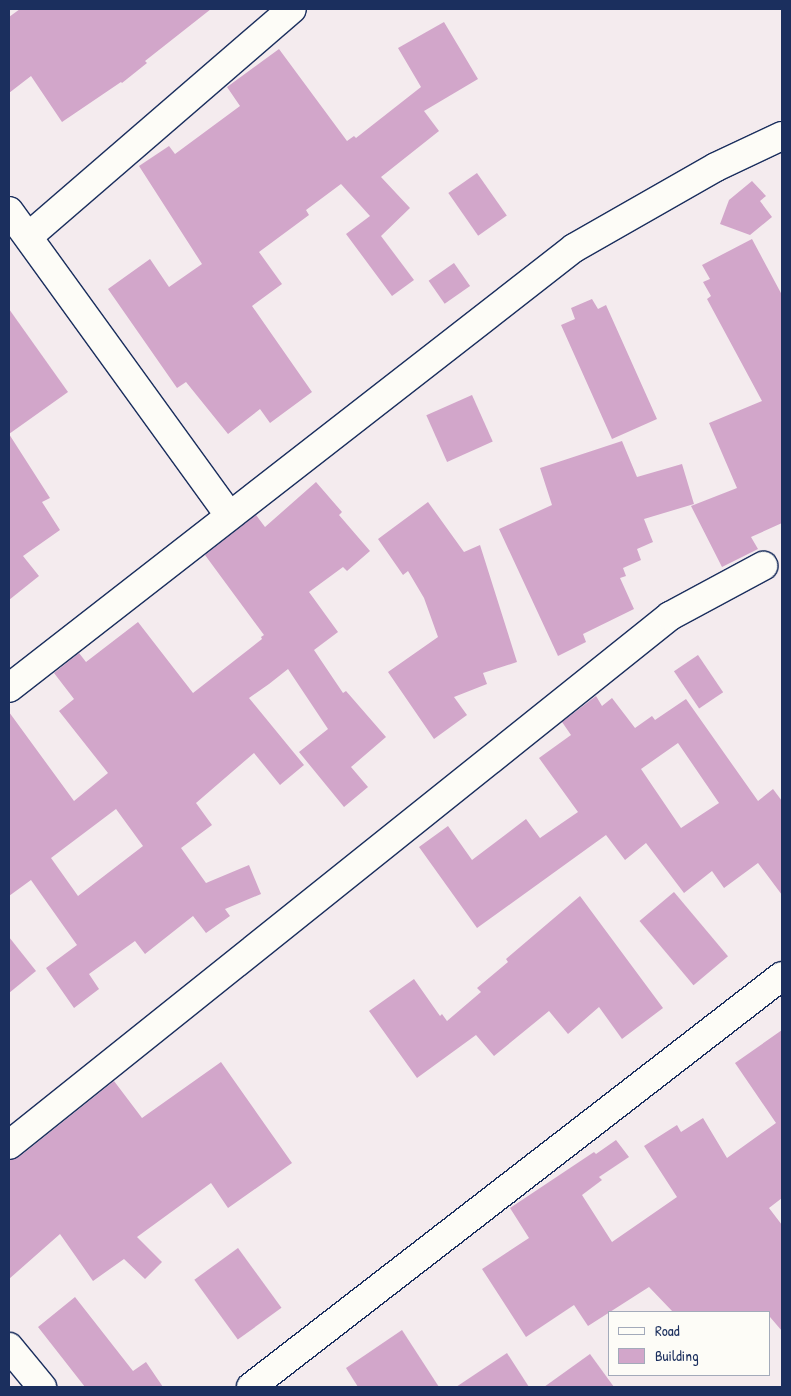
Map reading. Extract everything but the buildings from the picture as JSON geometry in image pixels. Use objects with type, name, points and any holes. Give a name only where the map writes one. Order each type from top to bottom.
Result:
[{"type":"street","points":[[29,236],[292,9]]},
{"type":"street","points":[[9,688],[574,248],[716,167],[782,136]]},
{"type":"street","points":[[9,211],[29,236],[229,515]]},
{"type":"street","points":[[9,1145],[670,616],[763,566]]},
{"type":"street","points":[[252,1387],[782,976]]},
{"type":"street","points":[[9,1347],[25,1375]]}]
